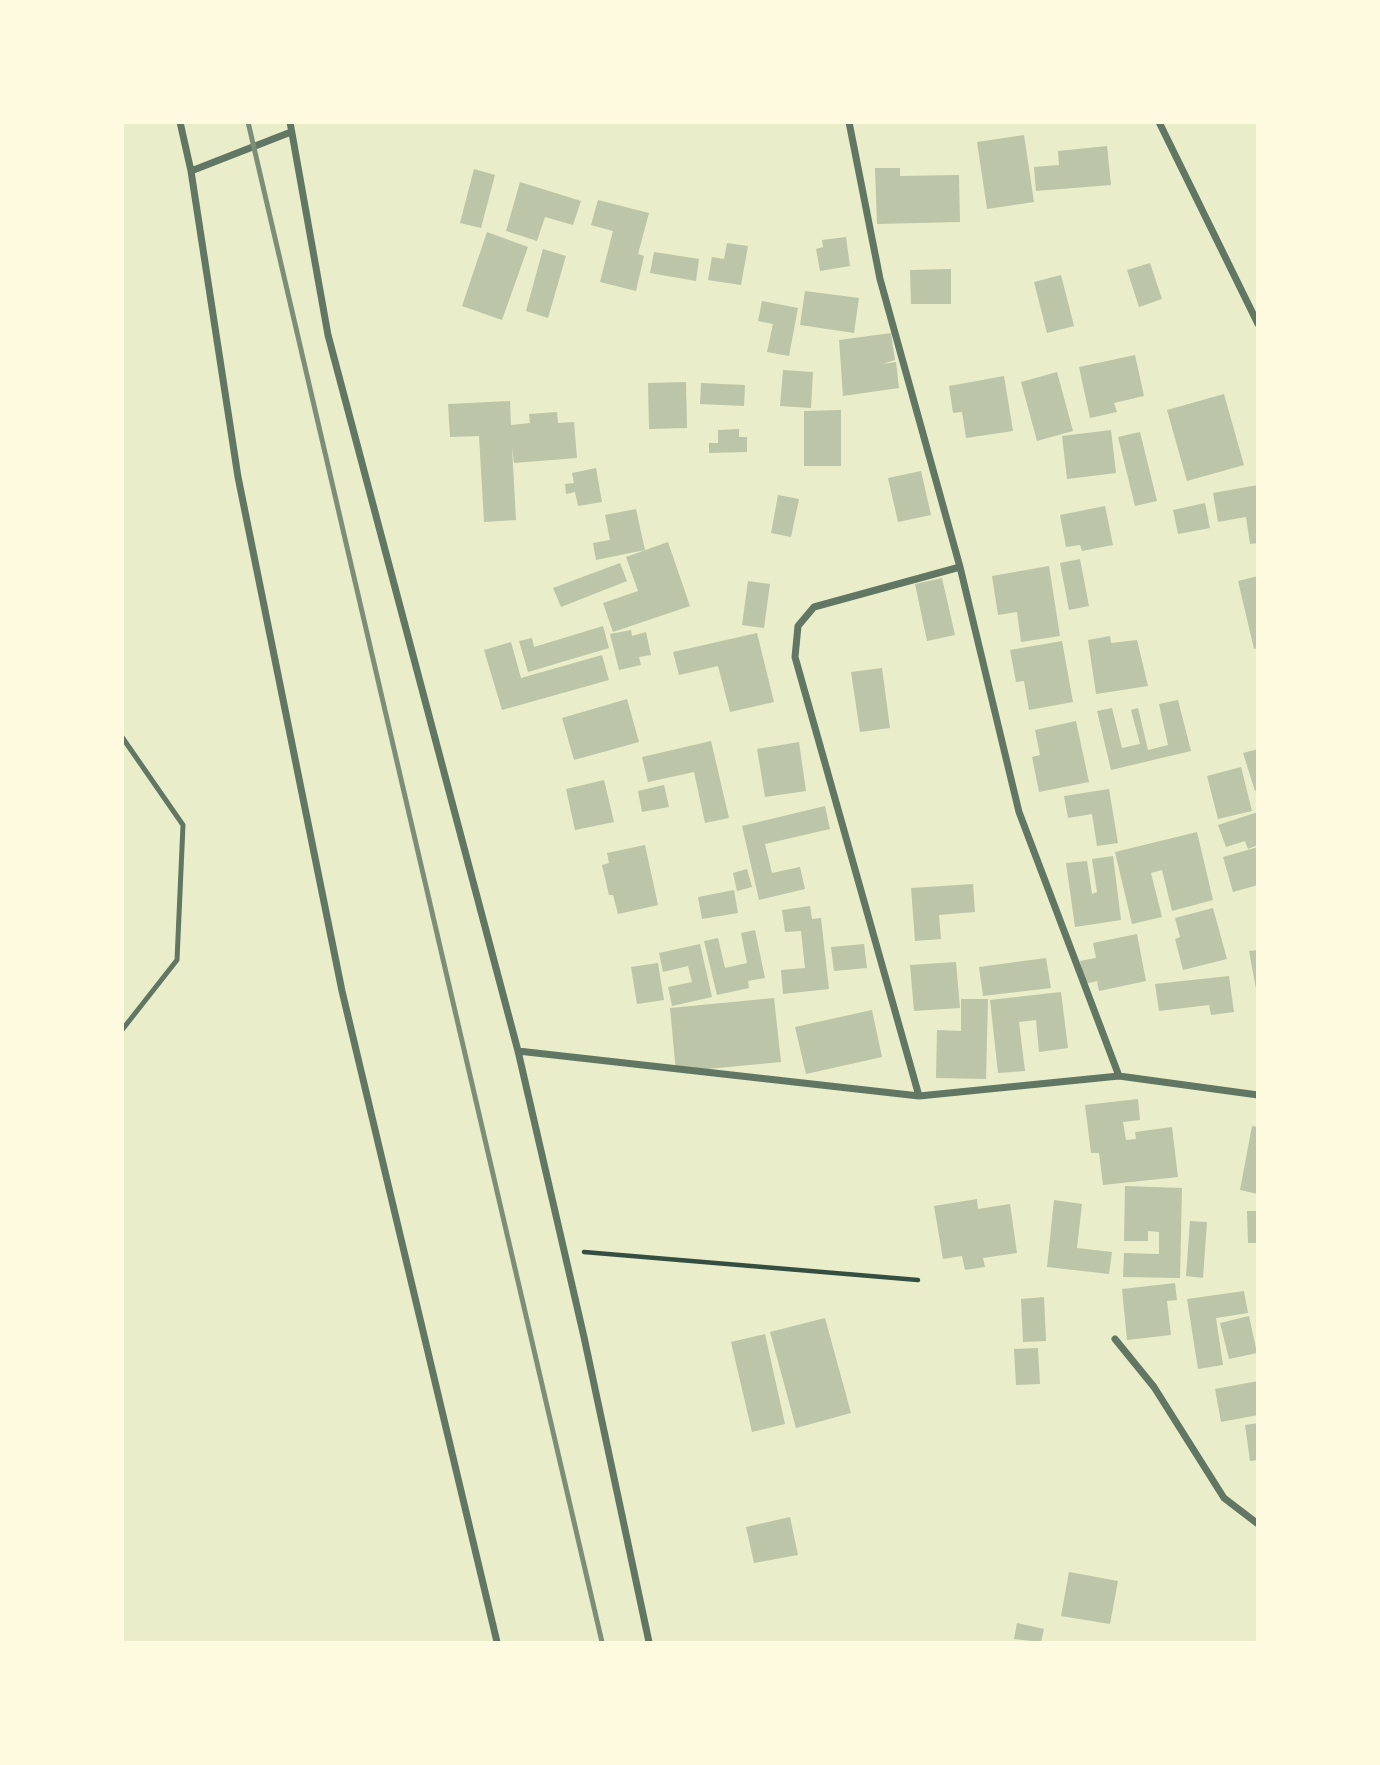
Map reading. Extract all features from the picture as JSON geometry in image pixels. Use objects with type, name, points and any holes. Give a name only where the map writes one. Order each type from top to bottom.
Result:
[{"type":"street","points":[[180,122],[191,171],[238,477],[342,991],[497,1643]]},
{"type":"street","points":[[290,122],[328,335],[518,1051],[649,1643]]},
{"type":"street","points":[[849,122],[880,279],[960,568],[1019,812],[1119,1076]]},
{"type":"street","points":[[1159,122],[1258,324]]},
{"type":"street","points":[[191,171],[290,132]]},
{"type":"street","points":[[919,1096],[794,657],[798,626],[814,607],[960,568]]},
{"type":"street","points":[[518,1051],[919,1096],[1119,1076],[1258,1095]]},
{"type":"street","points":[[1115,1339],[1154,1387],[1224,1498],[1258,1524]]},
{"type":"lane","points":[[122,737],[183,825],[177,960],[122,1030]]},
{"type":"path","points":[[564,1251],[918,1280]]},
{"type":"building","points":[[1024,135],[1034,202],[987,209],[977,142]]},
{"type":"building","points":[[1107,146],[1111,185],[1036,191],[1034,167],[1059,165],[1058,151]]},
{"type":"building","points":[[875,168],[900,168],[900,176],[959,175],[960,222],[877,224]]},
{"type":"building","points":[[474,169],[495,175],[481,228],[460,223]]},
{"type":"building","points":[[520,182],[581,201],[573,225],[545,217],[537,241],[506,231]]},
{"type":"building","points":[[598,200],[649,213],[638,254],[644,256],[636,291],[600,282],[613,231],[591,225]]},
{"type":"building","points":[[487,232],[528,247],[502,320],[462,306]]},
{"type":"building","points":[[846,237],[850,266],[820,271],[816,249],[823,247],[822,240]]},
{"type":"building","points":[[727,243],[748,246],[741,285],[708,280],[712,257],[724,259]]},
{"type":"building","points":[[543,249],[566,256],[548,318],[526,311]]},
{"type":"building","points":[[654,252],[699,259],[696,281],[650,273]]},
{"type":"building","points":[[1150,263],[1162,299],[1139,307],[1127,270]]},
{"type":"building","points":[[951,269],[951,304],[911,304],[910,270]]},
{"type":"building","points":[[1061,275],[1074,326],[1047,333],[1034,282]]},
{"type":"building","points":[[805,291],[859,298],[854,333],[800,325]]},
{"type":"building","points":[[762,301],[798,308],[789,356],[767,352],[773,324],[758,321]]},
{"type":"building","points":[[891,333],[895,360],[882,364],[896,362],[899,388],[843,396],[839,340]]},
{"type":"building","points":[[1135,355],[1144,396],[1114,403],[1117,412],[1090,418],[1079,367]]},
{"type":"building","points":[[783,370],[813,372],[811,408],[780,406]]},
{"type":"building","points":[[1057,372],[1073,431],[1037,441],[1021,382]]},
{"type":"building","points":[[1004,376],[1013,431],[966,438],[962,412],[953,413],[949,386]]},
{"type":"building","points":[[686,382],[687,428],[649,429],[648,383]]},
{"type":"building","points":[[701,383],[745,385],[744,406],[700,404]]},
{"type":"building","points":[[1224,394],[1244,465],[1187,481],[1167,410]]},
{"type":"building","points":[[510,401],[511,425],[530,423],[529,414],[557,412],[558,423],[574,422],[577,458],[514,463],[512,447],[516,520],[484,522],[479,436],[450,437],[448,404]]},
{"type":"building","points":[[841,410],[841,466],[804,466],[804,411]]},
{"type":"building","points":[[739,429],[739,437],[747,437],[747,452],[709,453],[709,443],[718,443],[718,430]]},
{"type":"building","points":[[1111,430],[1116,473],[1067,479],[1062,436]]},
{"type":"building","points":[[1140,432],[1157,501],[1135,506],[1118,437]]},
{"type":"building","points":[[596,468],[602,502],[578,506],[575,492],[566,494],[565,484],[574,483],[572,473]]},
{"type":"building","points":[[921,471],[931,515],[898,522],[888,478]]},
{"type":"building","points":[[1258,485],[1258,543],[1250,544],[1246,517],[1218,522],[1213,493]]},
{"type":"building","points":[[778,495],[799,499],[791,537],[771,533]]},
{"type":"building","points":[[1205,503],[1210,528],[1178,534],[1173,510]]},
{"type":"building","points":[[1105,506],[1113,545],[1082,551],[1080,545],[1066,547],[1060,515]]},
{"type":"building","points":[[636,509],[645,550],[596,560],[593,543],[610,540],[605,515]]},
{"type":"building","points":[[668,542],[690,606],[613,632],[603,603],[638,591],[626,557]]},
{"type":"building","points":[[1080,559],[1089,606],[1069,610],[1060,563]]},
{"type":"building","points":[[620,563],[627,581],[561,607],[553,588]]},
{"type":"building","points":[[1049,566],[1060,636],[1021,642],[1017,612],[998,615],[992,576]]},
{"type":"building","points":[[1258,576],[1258,648],[1254,649],[1238,581]]},
{"type":"building","points":[[942,578],[955,635],[927,641],[915,584]]},
{"type":"building","points":[[748,581],[770,584],[764,628],[742,625]]},
{"type":"building","points":[[603,626],[609,648],[528,672],[519,641],[532,638],[534,647]]},
{"type":"building","points":[[631,630],[632,636],[646,632],[651,655],[639,657],[641,665],[619,670],[610,634]]},
{"type":"building","points":[[757,633],[774,702],[730,712],[718,666],[679,675],[673,652]]},
{"type":"building","points":[[1110,636],[1111,643],[1137,640],[1148,686],[1096,694],[1088,640]]},
{"type":"building","points":[[1062,641],[1073,702],[1029,710],[1024,681],[1016,682],[1010,650]]},
{"type":"building","points":[[511,642],[521,678],[602,655],[609,680],[502,710],[484,650]]},
{"type":"building","points":[[882,668],[890,728],[860,732],[851,672]]},
{"type":"building","points":[[627,699],[639,742],[574,760],[562,718]]},
{"type":"building","points":[[1178,700],[1191,751],[1111,770],[1097,711],[1112,708],[1122,748],[1140,744],[1131,710],[1138,708],[1148,750],[1168,745],[1159,704]]},
{"type":"building","points":[[1076,721],[1089,782],[1039,792],[1032,757],[1040,755],[1035,730]]},
{"type":"building","points":[[711,741],[729,818],[705,823],[694,772],[648,782],[642,757]]},
{"type":"building","points":[[799,742],[806,791],[765,797],[757,749]]},
{"type":"building","points":[[1258,749],[1258,790],[1255,791],[1243,753]]},
{"type":"building","points":[[1241,767],[1252,811],[1218,819],[1207,776]]},
{"type":"building","points":[[604,780],[614,822],[575,830],[566,789]]},
{"type":"building","points":[[664,785],[669,807],[642,812],[638,791]]},
{"type":"building","points":[[1109,789],[1118,843],[1097,846],[1092,814],[1068,818],[1064,796]]},
{"type":"building","points":[[825,806],[830,829],[765,844],[772,873],[800,867],[805,889],[759,900],[742,826]]},
{"type":"building","points":[[1258,812],[1258,845],[1248,849],[1245,841],[1226,847],[1218,825]]},
{"type":"building","points":[[1197,832],[1213,900],[1172,911],[1162,870],[1151,873],[1162,917],[1132,924],[1115,852]]},
{"type":"building","points":[[645,845],[658,905],[618,914],[613,895],[609,895],[602,865],[609,863],[607,853]]},
{"type":"building","points":[[1258,847],[1258,885],[1233,892],[1223,857]]},
{"type":"building","points":[[1113,856],[1121,920],[1075,927],[1066,863],[1087,861],[1092,894],[1097,892],[1092,859]]},
{"type":"building","points":[[747,869],[752,887],[737,891],[733,873]]},
{"type":"building","points":[[973,884],[975,912],[939,915],[941,939],[915,941],[911,888]]},
{"type":"building","points":[[734,890],[738,913],[702,919],[698,897]]},
{"type":"building","points":[[810,906],[812,919],[821,918],[829,989],[783,994],[781,970],[805,968],[801,931],[785,932],[782,910]]},
{"type":"building","points":[[1213,908],[1227,959],[1183,970],[1175,939],[1180,937],[1175,918]]},
{"type":"building","points":[[755,930],[765,978],[748,981],[749,988],[717,995],[704,941],[718,938],[725,968],[747,963],[741,933]]},
{"type":"building","points":[[1137,934],[1146,981],[1099,991],[1097,981],[1085,984],[1080,961],[1096,958],[1093,943]]},
{"type":"building","points":[[700,944],[712,997],[672,1006],[668,987],[692,982],[688,966],[663,972],[659,953]]},
{"type":"building","points":[[864,944],[867,968],[834,971],[831,947]]},
{"type":"building","points":[[1258,950],[1258,988],[1256,989],[1249,951]]},
{"type":"building","points":[[1046,958],[1051,988],[983,996],[979,967]]},
{"type":"building","points":[[956,962],[960,1008],[914,1011],[910,965]]},
{"type":"building","points":[[658,963],[664,1000],[637,1004],[631,967]]},
{"type":"building","points":[[1229,976],[1234,1012],[1211,1015],[1209,1005],[1159,1011],[1155,984]]},
{"type":"building","points":[[1061,992],[1068,1048],[1039,1052],[1036,1020],[1019,1022],[1025,1071],[998,1073],[990,1000]]},
{"type":"building","points":[[774,998],[781,1062],[676,1072],[670,1008]]},
{"type":"building","points":[[961,999],[988,999],[986,1079],[936,1078],[937,1030],[961,1031]]},
{"type":"building","points":[[872,1010],[882,1057],[806,1074],[795,1027]]},
{"type":"building","points":[[1138,1099],[1140,1120],[1123,1122],[1126,1140],[1136,1139],[1135,1132],[1172,1127],[1178,1177],[1103,1185],[1099,1153],[1091,1153],[1085,1105]]},
{"type":"building","points":[[1252,1126],[1258,1127],[1258,1194],[1240,1190]]},
{"type":"building","points":[[1125,1186],[1182,1188],[1180,1278],[1123,1277],[1124,1253],[1159,1254],[1159,1232],[1148,1231],[1148,1241],[1124,1241]]},
{"type":"building","points":[[977,1199],[978,1209],[1010,1204],[1017,1253],[983,1258],[985,1267],[965,1270],[962,1256],[943,1259],[934,1206]]},
{"type":"building","points":[[1054,1200],[1082,1204],[1077,1248],[1112,1252],[1109,1274],[1047,1267]]},
{"type":"building","points":[[1247,1211],[1258,1211],[1258,1243],[1248,1243]]},
{"type":"building","points":[[1190,1221],[1207,1222],[1203,1278],[1186,1276]]},
{"type":"building","points":[[1175,1283],[1177,1300],[1167,1301],[1171,1335],[1127,1340],[1122,1289]]},
{"type":"building","points":[[1244,1291],[1248,1313],[1216,1318],[1223,1365],[1198,1369],[1187,1299]]},
{"type":"building","points":[[1044,1297],[1046,1341],[1023,1342],[1021,1299]]},
{"type":"building","points":[[1249,1316],[1257,1353],[1229,1359],[1220,1323]]},
{"type":"building","points":[[825,1318],[851,1413],[796,1428],[770,1332]]},
{"type":"building","points":[[765,1334],[785,1424],[752,1432],[731,1342]]},
{"type":"building","points":[[1038,1348],[1040,1384],[1016,1385],[1014,1349]]},
{"type":"building","points":[[1258,1381],[1258,1415],[1221,1422],[1215,1389]]},
{"type":"building","points":[[1258,1423],[1258,1460],[1250,1461],[1245,1425]]},
{"type":"building","points":[[790,1517],[798,1555],[754,1563],[746,1527]]},
{"type":"building","points":[[1069,1572],[1118,1581],[1110,1624],[1061,1616]]},
{"type":"building","points":[[1017,1623],[1044,1629],[1041,1642],[1014,1639]]},
{"type":"railway","points":[[248,122],[602,1642]]}]
